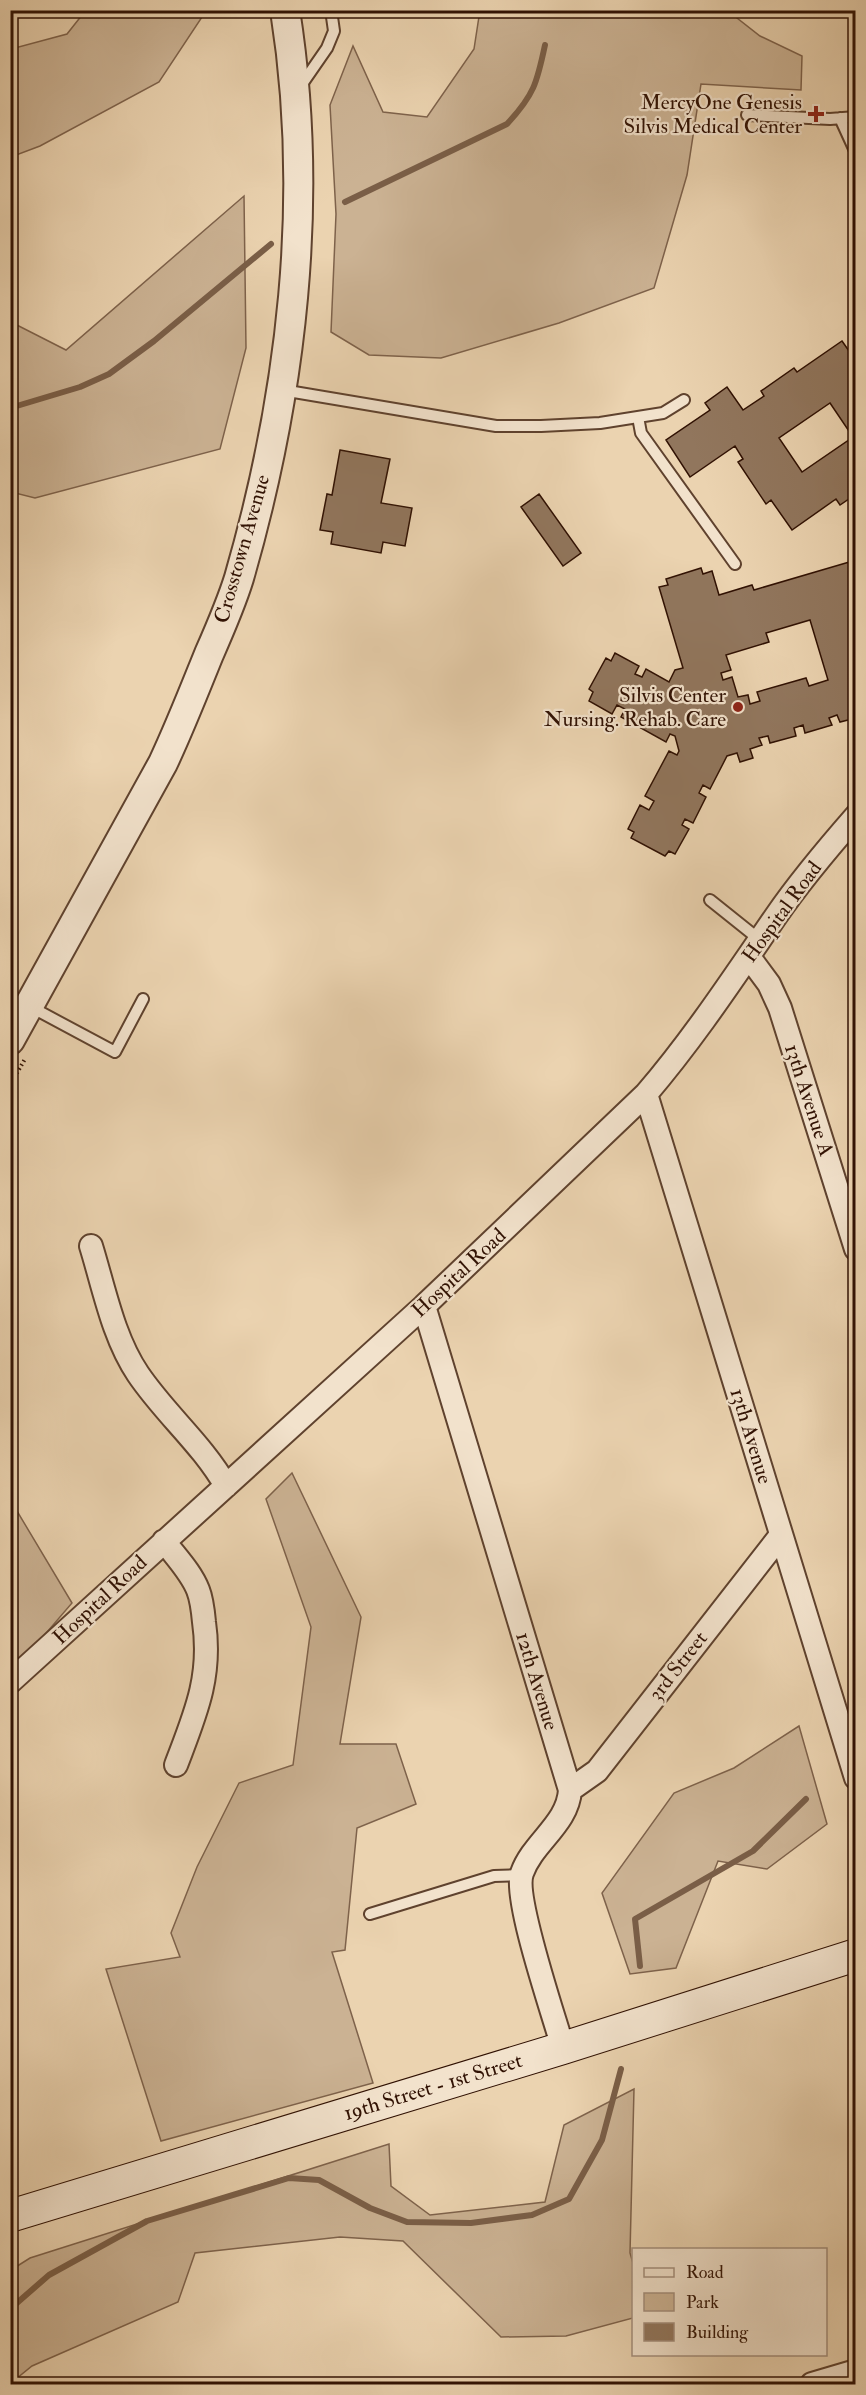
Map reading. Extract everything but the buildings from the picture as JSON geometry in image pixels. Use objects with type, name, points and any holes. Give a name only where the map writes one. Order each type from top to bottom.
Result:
[{"type":"main road","name":"19th Street - 1st Street","points":[[10,2216],[563,2048],[855,1955]]},
{"type":"street","name":"Crosstown Avenue","points":[[10,1040],[163,763],[179,729],[238,579],[259,497],[281,390],[292,315],[297,190],[294,100],[285,10]]},
{"type":"street","name":"Hospital Road","points":[[10,1682],[424,1306],[646,1094],[755,949],[783,906],[855,816]]},
{"type":"street","name":"13th Avenue A","points":[[755,949],[780,1008],[855,1249]]},
{"type":"street","name":"13th Avenue","points":[[646,1094],[855,1778]]},
{"type":"street","points":[[91,1246],[118,1335],[128,1359],[149,1389],[215,1466],[226,1486]]},
{"type":"street","name":"12th Avenue","points":[[424,1306],[570,1790]]},
{"type":"street","name":"3rd Street","points":[[570,1790],[597,1771],[781,1535]]},
{"type":"street","points":[[164,1541],[188,1572],[198,1590],[207,1637],[204,1687],[176,1765]]},
{"type":"street","points":[[563,2048],[522,1907],[520,1875],[561,1817],[569,1802],[570,1790]]},
{"type":"street","points":[[812,2385],[855,2371]]},
{"type":"lane","points":[[294,100],[301,85],[327,48],[334,31],[331,10]]},
{"type":"lane","points":[[747,115],[855,117]]},
{"type":"lane","points":[[840,118],[855,153]]},
{"type":"lane","points":[[281,390],[496,426],[600,423],[663,413],[684,400]]},
{"type":"lane","points":[[638,417],[640,433],[735,564]]},
{"type":"lane","points":[[710,900],[755,949]]},
{"type":"lane","points":[[29,1006],[115,1052],[142,999]]},
{"type":"lane","points":[[370,1914],[494,1876],[520,1875]]},
{"type":"green space","points":[[86,10],[206,11],[159,82],[40,146],[11,157],[11,49],[67,34]]},
{"type":"green space","points":[[480,10],[728,11],[760,36],[802,56],[801,90],[701,84],[687,175],[654,288],[559,323],[441,358],[369,355],[331,332],[336,214],[330,105],[353,46],[383,112],[427,117],[474,49]]},
{"type":"green space","points":[[244,196],[246,348],[220,449],[35,498],[11,492],[11,322],[66,350]]},
{"type":"green space","points":[[292,1473],[361,1617],[340,1744],[396,1744],[416,1804],[357,1828],[345,1950],[332,1952],[373,2083],[161,2141],[106,1969],[180,1957],[171,1933],[197,1867],[239,1783],[293,1765],[311,1627],[266,1499]]},
{"type":"green space","points":[[11,1501],[72,1603],[11,1674]]},
{"type":"green space","points":[[799,1726],[827,1824],[767,1869],[718,1861],[676,1968],[630,1974],[602,1893],[674,1793],[734,1768]]},
{"type":"green space","points":[[634,2089],[630,2253],[632,2318],[566,2336],[501,2337],[403,2241],[340,2237],[195,2253],[178,2302],[32,2366],[11,2383],[11,2270],[30,2258],[389,2144],[391,2186],[430,2215],[545,2202],[564,2125]]},
{"type":"waterway","points":[[345,202],[507,124],[523,105],[533,88],[545,45]]},
{"type":"waterway","points":[[10,408],[80,387],[109,374],[154,341],[271,244]]},
{"type":"waterway","points":[[640,1966],[635,1919],[753,1851],[806,1799]]},
{"type":"waterway","points":[[10,2309],[49,2275],[147,2221],[289,2178],[319,2180],[370,2208],[407,2222],[471,2223],[532,2215],[569,2199],[602,2140],[621,2069]]},
{"type":"place","name":"MercyOne Genesis Silvis Medical Center","points":[[816,114]]},
{"type":"place","name":"Silvis Center Nursing. Rehab. Care","points":[[738,707]]}]
